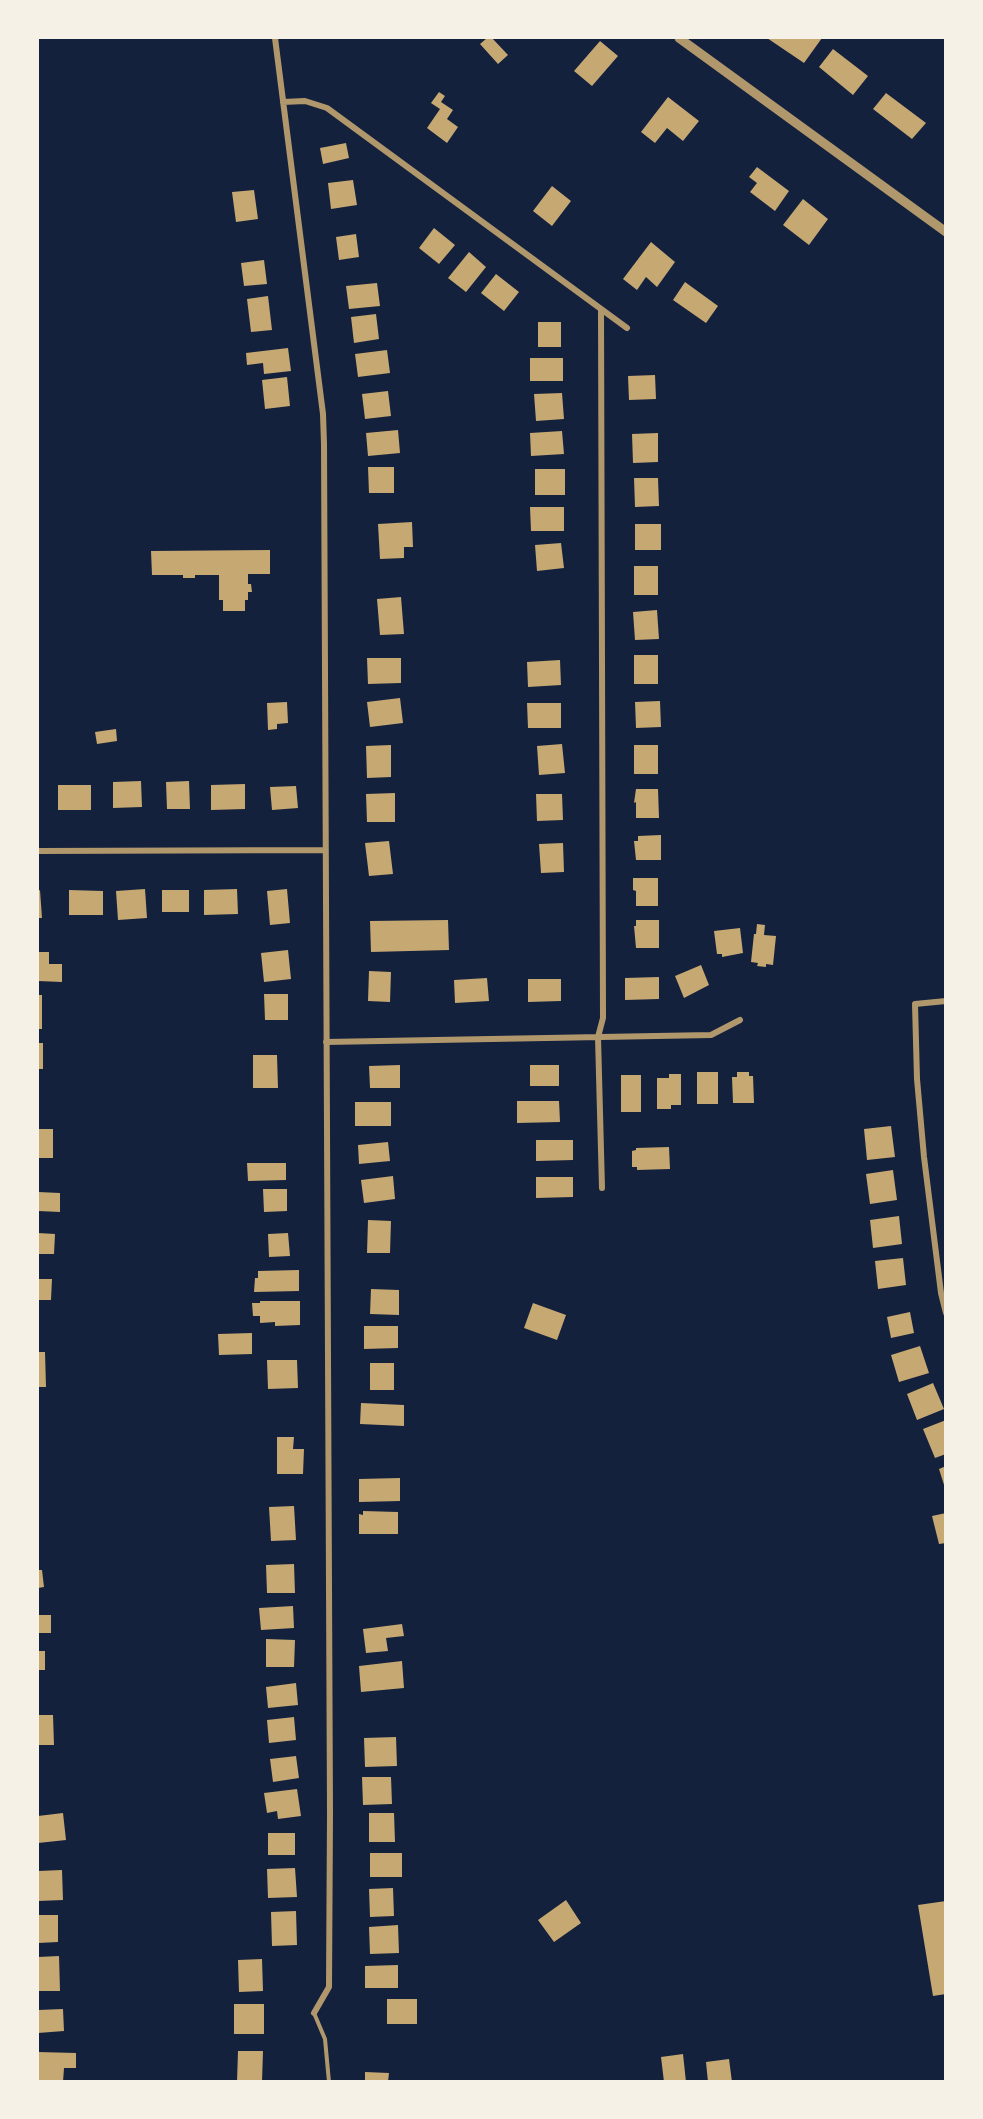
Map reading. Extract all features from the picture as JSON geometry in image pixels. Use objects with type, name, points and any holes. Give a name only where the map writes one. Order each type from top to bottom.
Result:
[{"type":"street","points":[[275,38],[323,414],[330,1349],[329,1987],[314,2013]]},
{"type":"street","points":[[679,38],[945,232]]},
{"type":"street","points":[[283,102],[305,101],[327,108],[627,328]]},
{"type":"street","points":[[601,310],[603,1018],[598,1037],[602,1188]]},
{"type":"street","points":[[38,851],[325,850]]},
{"type":"street","points":[[945,1001],[915,1004],[917,1079],[924,1157],[945,1313]]},
{"type":"street","points":[[326,1042],[711,1035],[740,1020]]},
{"type":"lane","points":[[314,2013],[325,2039],[329,2082]]},
{"type":"building","points":[[487,38],[492,38],[508,55],[498,64],[480,44]]},
{"type":"building","points":[[767,38],[822,38],[804,63]]},
{"type":"building","points":[[600,41],[618,56],[592,86],[574,71]]},
{"type":"building","points":[[833,49],[868,76],[853,95],[819,67]]},
{"type":"building","points":[[439,92],[445,96],[441,102],[453,110],[447,119],[458,127],[447,143],[427,128],[440,109],[431,103]]},
{"type":"building","points":[[886,93],[926,123],[912,139],[873,109]]},
{"type":"building","points":[[668,97],[699,121],[683,141],[667,128],[655,143],[641,132]]},
{"type":"building","points":[[346,143],[349,158],[323,164],[320,148]]},
{"type":"building","points":[[757,167],[789,191],[775,211],[750,192],[757,183],[749,177]]},
{"type":"building","points":[[353,180],[357,205],[331,209],[328,183]]},
{"type":"building","points":[[552,186],[571,201],[552,226],[533,211]]},
{"type":"building","points":[[254,190],[258,219],[236,222],[232,192]]},
{"type":"building","points":[[803,199],[828,219],[809,245],[783,225]]},
{"type":"building","points":[[434,228],[455,245],[439,264],[419,248]]},
{"type":"building","points":[[356,234],[359,257],[339,260],[336,237]]},
{"type":"building","points":[[651,242],[675,262],[657,287],[646,277],[637,290],[623,279]]},
{"type":"building","points":[[469,252],[486,267],[466,292],[448,278]]},
{"type":"building","points":[[264,260],[267,284],[244,286],[241,263]]},
{"type":"building","points":[[496,274],[519,292],[504,311],[481,293]]},
{"type":"building","points":[[685,282],[718,306],[706,323],[673,300]]},
{"type":"building","points":[[377,283],[380,306],[349,309],[346,286]]},
{"type":"building","points":[[268,296],[272,330],[251,332],[247,299]]},
{"type":"building","points":[[376,314],[379,339],[354,343],[351,317]]},
{"type":"building","points":[[538,322],[561,322],[561,347],[538,347]]},
{"type":"building","points":[[288,348],[291,371],[264,374],[263,363],[247,365],[246,353]]},
{"type":"building","points":[[387,350],[390,373],[358,377],[355,354]]},
{"type":"building","points":[[530,358],[563,358],[563,381],[530,381]]},
{"type":"building","points":[[655,375],[656,399],[629,400],[628,376]]},
{"type":"building","points":[[287,377],[290,406],[265,409],[262,380]]},
{"type":"building","points":[[388,391],[391,416],[365,419],[362,394]]},
{"type":"building","points":[[562,393],[564,419],[536,421],[534,394]]},
{"type":"building","points":[[398,430],[400,453],[368,456],[366,433]]},
{"type":"building","points":[[562,431],[564,454],[531,456],[530,433]]},
{"type":"building","points":[[658,433],[658,462],[633,463],[632,434]]},
{"type":"building","points":[[368,467],[394,467],[394,493],[369,493]]},
{"type":"building","points":[[535,469],[565,469],[565,495],[535,495]]},
{"type":"building","points":[[634,478],[658,478],[659,506],[635,507]]},
{"type":"building","points":[[530,507],[564,507],[564,531],[531,531]]},
{"type":"building","points":[[412,522],[413,547],[404,547],[404,558],[380,559],[378,524]]},
{"type":"building","points":[[635,524],[661,524],[661,550],[635,550]]},
{"type":"building","points":[[561,543],[564,568],[537,571],[535,545]]},
{"type":"building","points":[[270,550],[270,574],[248,574],[248,584],[251,584],[252,592],[248,592],[248,600],[245,600],[245,611],[223,611],[223,600],[219,600],[219,575],[195,575],[195,578],[183,578],[183,575],[152,575],[151,551]]},
{"type":"building","points":[[634,566],[658,566],[658,595],[634,595]]},
{"type":"building","points":[[401,597],[404,634],[380,635],[377,599]]},
{"type":"building","points":[[657,610],[659,639],[635,640],[633,612]]},
{"type":"building","points":[[634,655],[658,655],[658,684],[634,684]]},
{"type":"building","points":[[367,658],[401,658],[401,683],[368,684]]},
{"type":"building","points":[[560,660],[561,685],[528,687],[527,662]]},
{"type":"building","points":[[400,698],[403,723],[370,727],[367,702]]},
{"type":"building","points":[[660,701],[661,727],[636,728],[635,702]]},
{"type":"building","points":[[287,702],[288,723],[277,724],[277,729],[268,730],[267,703]]},
{"type":"building","points":[[527,703],[561,703],[561,728],[528,728]]},
{"type":"building","points":[[116,729],[117,741],[97,744],[95,732]]},
{"type":"building","points":[[562,744],[565,773],[539,775],[537,746]]},
{"type":"building","points":[[391,745],[391,777],[367,778],[366,746]]},
{"type":"building","points":[[634,745],[658,745],[658,774],[634,774]]},
{"type":"building","points":[[141,781],[142,807],[113,808],[113,782]]},
{"type":"building","points":[[189,781],[190,809],[167,809],[166,782]]},
{"type":"building","points":[[245,784],[245,809],[211,810],[211,785]]},
{"type":"building","points":[[58,785],[91,785],[91,810],[58,810]]},
{"type":"building","points":[[296,786],[298,808],[272,810],[270,787]]},
{"type":"building","points":[[636,789],[658,789],[659,818],[636,818],[636,802],[634,803]]},
{"type":"building","points":[[395,793],[395,822],[367,822],[366,794]]},
{"type":"building","points":[[536,794],[562,794],[563,820],[537,821]]},
{"type":"building","points":[[661,835],[661,860],[636,860],[634,841],[638,841],[638,836]]},
{"type":"building","points":[[389,841],[393,874],[369,876],[365,843]]},
{"type":"building","points":[[563,843],[564,872],[541,873],[539,844]]},
{"type":"building","points":[[633,878],[658,878],[658,906],[636,906]]},
{"type":"building","points":[[145,889],[147,918],[118,920],[116,891]]},
{"type":"building","points":[[237,889],[238,914],[204,915],[204,890]]},
{"type":"building","points":[[287,889],[290,923],[270,925],[267,891]]},
{"type":"building","points":[[40,890],[42,918],[38,918],[38,891]]},
{"type":"building","points":[[69,890],[103,891],[103,915],[69,915]]},
{"type":"building","points":[[162,890],[189,890],[189,912],[162,912]]},
{"type":"building","points":[[448,920],[449,950],[371,952],[370,921]]},
{"type":"building","points":[[636,920],[659,920],[659,948],[636,948],[634,926],[636,926]]},
{"type":"building","points":[[757,924],[765,925],[764,935],[776,936],[773,965],[757,966],[758,963],[751,962]]},
{"type":"building","points":[[740,928],[743,953],[722,957],[722,954],[717,954],[714,931]]},
{"type":"building","points":[[288,950],[291,979],[264,982],[261,953]]},
{"type":"building","points":[[38,952],[49,952],[49,964],[62,964],[62,982],[38,981]]},
{"type":"building","points":[[701,965],[709,985],[684,998],[675,976]]},
{"type":"building","points":[[369,971],[391,972],[390,1002],[368,1001]]},
{"type":"building","points":[[659,977],[659,999],[625,1000],[625,978]]},
{"type":"building","points":[[487,978],[489,1001],[455,1003],[454,980]]},
{"type":"building","points":[[528,979],[561,979],[561,1001],[528,1002]]},
{"type":"building","points":[[264,994],[288,994],[288,1020],[265,1020]]},
{"type":"building","points":[[38,995],[42,995],[42,1029],[38,1029]]},
{"type":"building","points":[[38,1043],[43,1043],[43,1069],[38,1069]]},
{"type":"building","points":[[253,1055],[277,1055],[278,1088],[253,1088]]},
{"type":"building","points":[[400,1065],[400,1088],[370,1088],[369,1066]]},
{"type":"building","points":[[530,1065],[559,1065],[559,1086],[530,1086]]},
{"type":"building","points":[[697,1072],[718,1072],[718,1104],[697,1104]]},
{"type":"building","points":[[737,1072],[749,1072],[749,1076],[753,1076],[754,1103],[733,1103],[732,1077],[737,1077]]},
{"type":"building","points":[[669,1074],[681,1074],[681,1105],[671,1105],[671,1109],[657,1109],[657,1078],[669,1078]]},
{"type":"building","points":[[621,1075],[641,1075],[641,1112],[621,1112]]},
{"type":"building","points":[[517,1101],[559,1101],[560,1122],[517,1123]]},
{"type":"building","points":[[355,1102],[391,1102],[391,1126],[355,1126]]},
{"type":"building","points":[[891,1126],[895,1157],[867,1160],[864,1129]]},
{"type":"building","points":[[38,1129],[53,1129],[53,1158],[38,1158]]},
{"type":"building","points":[[536,1140],[573,1140],[573,1160],[536,1161]]},
{"type":"building","points":[[388,1142],[390,1161],[359,1164],[358,1145]]},
{"type":"building","points":[[669,1147],[670,1169],[637,1170],[637,1167],[632,1167],[632,1151],[636,1148]]},
{"type":"building","points":[[247,1163],[286,1163],[286,1180],[248,1181]]},
{"type":"building","points":[[893,1170],[897,1200],[870,1204],[866,1174]]},
{"type":"building","points":[[393,1176],[395,1199],[364,1203],[361,1180]]},
{"type":"building","points":[[536,1177],[573,1177],[573,1197],[536,1198]]},
{"type":"building","points":[[263,1189],[287,1189],[287,1211],[264,1212]]},
{"type":"building","points":[[38,1192],[60,1193],[60,1212],[38,1211]]},
{"type":"building","points":[[899,1216],[902,1244],[873,1248],[870,1220]]},
{"type":"building","points":[[368,1220],[391,1221],[390,1253],[367,1253]]},
{"type":"building","points":[[38,1233],[55,1234],[54,1254],[38,1254]]},
{"type":"building","points":[[288,1233],[290,1256],[269,1257],[268,1234]]},
{"type":"building","points":[[903,1258],[906,1285],[878,1289],[875,1261]]},
{"type":"building","points":[[299,1270],[299,1291],[254,1292],[258,1271]]},
{"type":"building","points":[[38,1279],[52,1279],[51,1300],[38,1300]]},
{"type":"building","points":[[371,1289],[399,1290],[399,1315],[370,1314]]},
{"type":"building","points":[[260,1301],[300,1301],[300,1325],[275,1326],[275,1322],[260,1323],[260,1316],[253,1316],[252,1303],[260,1303]]},
{"type":"building","points":[[533,1303],[566,1315],[557,1340],[524,1328]]},
{"type":"building","points":[[910,1312],[914,1333],[891,1338],[887,1317]]},
{"type":"building","points":[[364,1326],[398,1326],[398,1348],[364,1349]]},
{"type":"building","points":[[252,1333],[252,1354],[219,1355],[218,1334]]},
{"type":"building","points":[[920,1346],[929,1373],[899,1382],[891,1355]]},
{"type":"building","points":[[38,1352],[45,1352],[46,1387],[38,1387]]},
{"type":"building","points":[[267,1360],[297,1360],[298,1388],[268,1389]]},
{"type":"building","points":[[370,1363],[394,1363],[394,1390],[370,1390]]},
{"type":"building","points":[[933,1383],[944,1409],[917,1420],[907,1394]]},
{"type":"building","points":[[361,1403],[404,1405],[404,1426],[360,1424]]},
{"type":"building","points":[[946,1420],[946,1454],[935,1458],[923,1429]]},
{"type":"building","points":[[277,1437],[294,1437],[293,1449],[304,1449],[303,1474],[277,1474]]},
{"type":"building","points":[[946,1466],[946,1488],[945,1488],[939,1469]]},
{"type":"building","points":[[400,1478],[400,1501],[359,1502],[359,1479]]},
{"type":"building","points":[[294,1506],[296,1540],[271,1541],[269,1507]]},
{"type":"building","points":[[363,1511],[398,1512],[398,1534],[359,1534],[359,1514],[363,1515]]},
{"type":"building","points":[[946,1513],[946,1543],[939,1544],[932,1516]]},
{"type":"building","points":[[294,1564],[295,1593],[267,1593],[266,1565]]},
{"type":"building","points":[[38,1570],[42,1570],[44,1587],[38,1588]]},
{"type":"building","points":[[293,1606],[294,1628],[261,1630],[259,1608]]},
{"type":"building","points":[[38,1615],[51,1615],[51,1633],[38,1633]]},
{"type":"building","points":[[402,1624],[404,1636],[386,1638],[388,1651],[366,1653],[363,1629]]},
{"type":"building","points":[[266,1639],[295,1640],[294,1667],[266,1667]]},
{"type":"building","points":[[38,1651],[45,1651],[45,1670],[38,1670]]},
{"type":"building","points":[[402,1661],[404,1688],[361,1692],[359,1666]]},
{"type":"building","points":[[296,1683],[298,1705],[268,1708],[266,1687]]},
{"type":"building","points":[[38,1715],[53,1715],[54,1745],[38,1745]]},
{"type":"building","points":[[294,1717],[296,1740],[269,1743],[267,1720]]},
{"type":"building","points":[[396,1737],[397,1766],[365,1767],[364,1738]]},
{"type":"building","points":[[296,1756],[299,1778],[273,1782],[270,1759]]},
{"type":"building","points":[[362,1777],[391,1777],[392,1804],[363,1805]]},
{"type":"building","points":[[297,1789],[301,1816],[278,1819],[277,1811],[267,1813],[264,1793]]},
{"type":"building","points":[[63,1813],[66,1840],[38,1843],[38,1816]]},
{"type":"building","points":[[369,1813],[394,1813],[395,1842],[369,1842]]},
{"type":"building","points":[[268,1833],[295,1833],[295,1855],[268,1855]]},
{"type":"building","points":[[370,1853],[402,1853],[402,1877],[370,1877]]},
{"type":"building","points":[[295,1868],[297,1897],[268,1898],[267,1869]]},
{"type":"building","points":[[62,1870],[63,1900],[38,1901],[38,1871]]},
{"type":"building","points":[[393,1888],[394,1916],[370,1917],[369,1889]]},
{"type":"building","points":[[566,1900],[581,1923],[554,1942],[538,1920]]},
{"type":"building","points":[[946,1901],[946,1994],[933,1996],[918,1905]]},
{"type":"building","points":[[296,1911],[297,1945],[272,1946],[271,1912]]},
{"type":"building","points":[[38,1915],[58,1915],[58,1942],[38,1943]]},
{"type":"building","points":[[398,1925],[399,1953],[370,1954],[369,1927]]},
{"type":"building","points":[[59,1956],[60,1991],[38,1991],[38,1957]]},
{"type":"building","points":[[262,1959],[263,1991],[239,1992],[238,1960]]},
{"type":"building","points":[[398,1965],[398,1988],[365,1988],[365,1966]]},
{"type":"building","points":[[387,1999],[417,1999],[417,2024],[387,2024]]},
{"type":"building","points":[[234,2004],[264,2004],[264,2034],[234,2034]]},
{"type":"building","points":[[63,2009],[64,2031],[38,2033],[38,2010]]},
{"type":"building","points":[[238,2051],[263,2051],[262,2082],[237,2082]]},
{"type":"building","points":[[38,2052],[76,2053],[76,2068],[64,2068],[63,2082],[38,2082]]},
{"type":"building","points":[[683,2054],[686,2082],[664,2082],[661,2057]]},
{"type":"building","points":[[729,2059],[732,2082],[708,2082],[706,2062]]},
{"type":"building","points":[[365,2072],[389,2073],[388,2082],[365,2082]]}]
